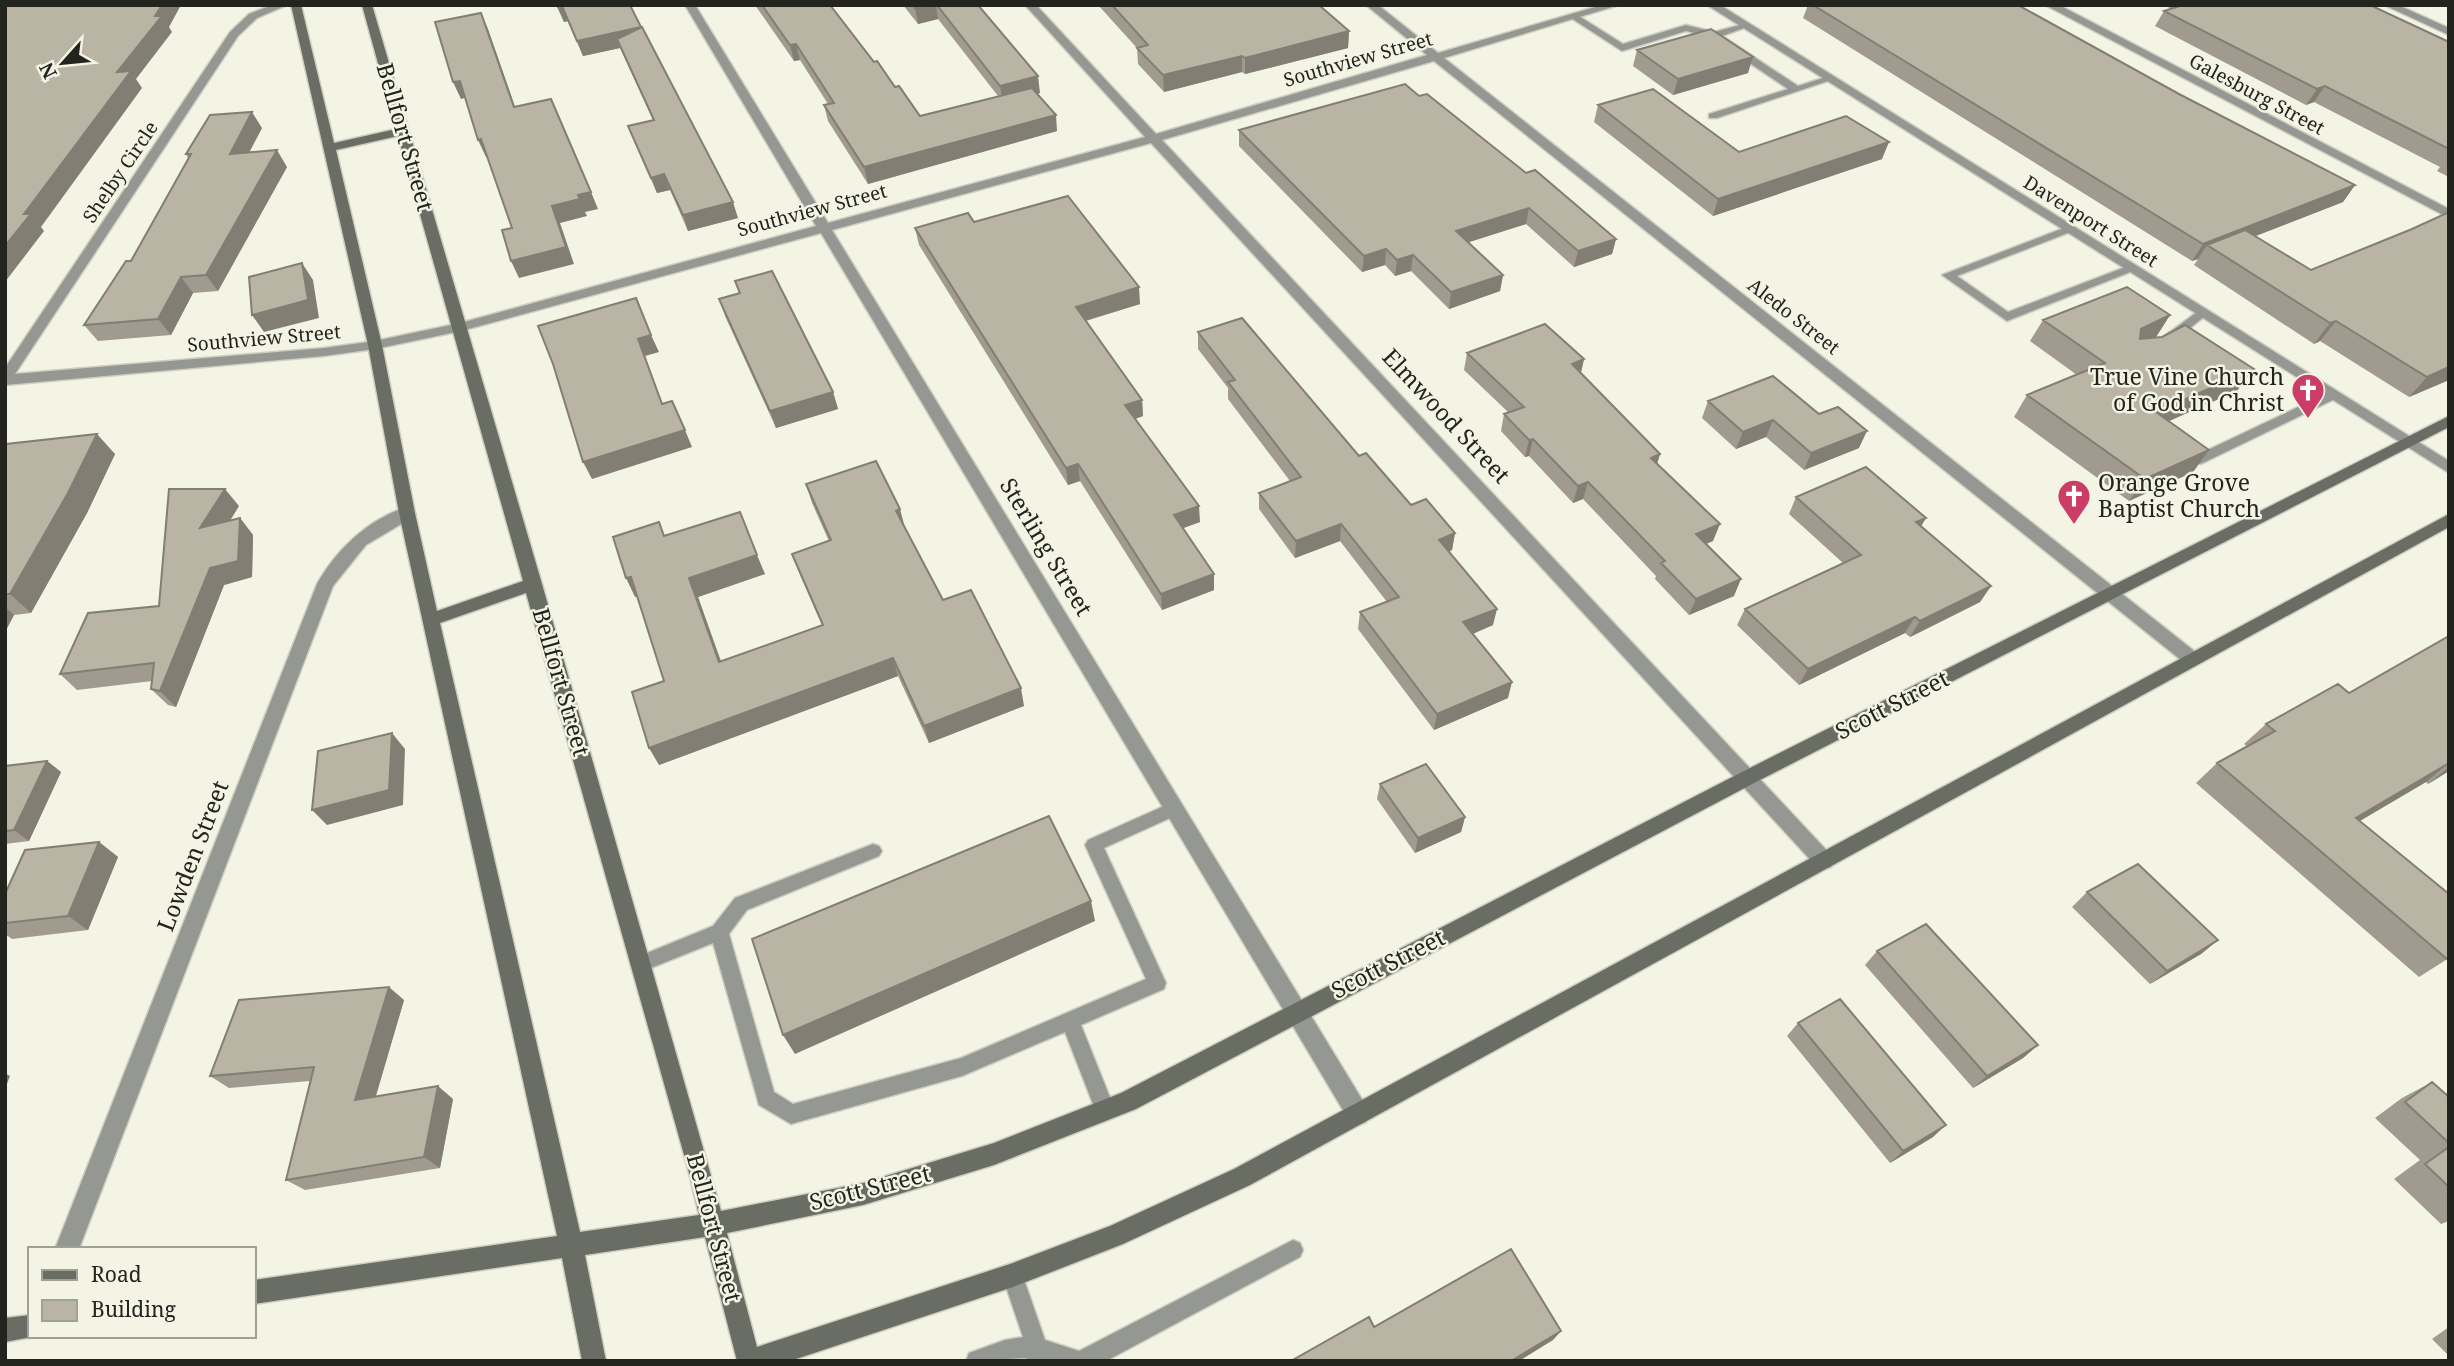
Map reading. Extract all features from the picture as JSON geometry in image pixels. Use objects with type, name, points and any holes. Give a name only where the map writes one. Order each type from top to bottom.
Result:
[{"type":"main road","points":[[296,5],[375,345],[407,513],[594,1361]]},
{"type":"main road","name":"Bellfort Street","points":[[367,5],[534,584],[751,1361]]},
{"type":"main road","points":[[330,148],[403,131]]},
{"type":"main road","name":"Scott Street","points":[[256,1292],[570,1243],[714,1224],[863,1194],[995,1154],[1105,1110],[1749,777],[2449,421]]},
{"type":"main road","points":[[751,1361],[1013,1275],[1115,1236],[1242,1177],[2449,520]]},
{"type":"main road","points":[[432,619],[534,584]]},
{"type":"main road","points":[[5,1330],[28,1327]]},
{"type":"street","name":"Shelby Circle","points":[[5,379],[234,34],[262,8],[282,5]]},
{"type":"street","name":"Sterling Street","points":[[690,5],[1358,1114]]},
{"type":"street","name":"Elmwood Street","points":[[1030,5],[1749,777],[1824,861]]},
{"type":"street","name":"Aledo Street","points":[[1371,5],[2192,659]]},
{"type":"street","name":"Southview Street","points":[[5,379],[324,352],[375,345],[461,327],[1154,138],[1614,5]]},
{"type":"street","name":"Davenport Street","points":[[1712,5],[2449,468]]},
{"type":"street","name":"Galesburg Street","points":[[2050,5],[2449,214]]},
{"type":"street","points":[[2389,5],[2449,32]]},
{"type":"street","name":"Lowden Street","points":[[68,1247],[325,584],[356,543],[375,528],[407,513]]},
{"type":"lane","points":[[1574,16],[1622,48],[1686,28],[1714,35],[1796,89]]},
{"type":"lane","points":[[1714,35],[1744,25]]},
{"type":"lane","points":[[1713,116],[1829,79]]},
{"type":"lane","points":[[2068,229],[1948,275],[2007,317],[2132,269]]},
{"type":"lane","points":[[2157,345],[2201,313]]},
{"type":"lane","points":[[2200,459],[2332,395]]},
{"type":"lane","points":[[719,932],[766,1098],[791,1114],[962,1067],[1157,983],[1094,845],[1173,808]]},
{"type":"lane","points":[[640,964],[719,932],[741,904],[873,851]]},
{"type":"lane","points":[[1070,1021],[1105,1110]]},
{"type":"lane","points":[[1083,1361],[1293,1250]]},
{"type":"lane","points":[[1013,1275],[1038,1354]]},
{"type":"lane","points":[[977,1361],[1004,1349],[1076,1361]]},
{"type":"building","points":[[5,5],[162,5],[155,16],[162,16],[117,72],[131,71],[24,214],[31,214],[5,246]]},
{"type":"building","points":[[557,5],[630,5],[641,27],[577,41],[562,6]]},
{"type":"building","points":[[762,5],[830,5],[895,87],[899,86],[920,116],[1032,88],[1056,115],[864,167],[824,105],[834,103],[796,44],[790,45]]},
{"type":"building","points":[[937,5],[978,5],[1038,76],[1000,86]]},
{"type":"building","points":[[1112,5],[1319,5],[1349,31],[1245,58],[1242,56],[1163,75],[1137,48],[1148,45]]},
{"type":"building","points":[[1813,5],[2018,5],[2179,94],[2355,185],[2203,244]]},
{"type":"building","points":[[2183,5],[2370,5],[2449,42],[2449,149],[2325,86],[2317,89],[2164,11]]},
{"type":"building","points":[[481,13],[514,107],[551,99],[591,192],[578,195],[580,199],[552,206],[566,247],[511,261],[502,230],[512,228],[481,139],[478,140],[460,81],[453,82],[435,22]]},
{"type":"building","points":[[642,27],[733,202],[683,215],[664,174],[651,178],[628,126],[654,120],[617,39]]},
{"type":"building","points":[[1711,29],[1753,57],[1678,79],[1637,50]]},
{"type":"building","points":[[1405,84],[1419,96],[1427,94],[1526,173],[1535,170],[1616,239],[1578,251],[1529,208],[1456,231],[1503,275],[1451,292],[1413,255],[1397,260],[1386,249],[1364,256],[1239,130]]},
{"type":"building","points":[[1653,89],[1739,152],[1846,116],[1889,142],[1718,199],[1598,105]]},
{"type":"building","points":[[252,112],[230,154],[277,150],[206,275],[181,277],[158,319],[84,325],[126,261],[131,261],[191,154],[186,154],[210,115]]},
{"type":"building","points":[[1068,196],[1139,287],[1076,307],[1142,400],[1125,405],[1199,506],[1174,515],[1214,574],[1161,594],[1078,464],[1066,468],[915,228],[968,213],[974,222]]},
{"type":"building","points":[[2449,212],[2449,367],[2427,377],[2336,321],[2330,323],[2207,245],[2245,230],[2311,270]]},
{"type":"building","points":[[302,263],[308,300],[252,315],[249,277]]},
{"type":"building","points":[[772,271],[833,392],[770,411],[719,299],[740,293],[735,281]]},
{"type":"building","points":[[2127,287],[2170,315],[2141,329],[2140,339],[2162,337],[2185,325],[2254,369],[2156,412],[2209,450],[2145,479],[2027,395],[2105,363],[2043,320]]},
{"type":"building","points":[[636,298],[651,335],[638,339],[662,404],[672,401],[685,430],[583,462],[553,364],[538,326]]},
{"type":"building","points":[[1242,318],[1359,456],[1366,453],[1411,505],[1426,499],[1455,533],[1439,540],[1497,609],[1463,622],[1512,682],[1437,714],[1360,612],[1399,597],[1341,524],[1296,541],[1259,493],[1301,477],[1228,382],[1235,380],[1198,332]]},
{"type":"building","points":[[1545,324],[1584,359],[1572,364],[1660,454],[1651,458],[1720,524],[1696,534],[1741,579],[1696,599],[1661,563],[1665,561],[1588,482],[1578,486],[1533,439],[1529,440],[1504,414],[1524,407],[1467,353]]},
{"type":"building","points":[[1773,376],[1819,414],[1838,407],[1867,431],[1811,453],[1773,420],[1743,432],[1708,401]]},
{"type":"building","points":[[97,434],[68,493],[10,594],[5,594],[6,444]]},
{"type":"building","points":[[876,461],[900,509],[896,511],[943,600],[971,590],[1021,688],[924,726],[893,658],[649,748],[632,692],[664,681],[631,577],[626,578],[613,537],[659,522],[664,536],[740,512],[757,555],[689,578],[719,662],[823,625],[792,554],[831,540],[806,484]]},
{"type":"building","points":[[1866,467],[1926,518],[1916,522],[1991,586],[1920,621],[1915,617],[1808,669],[1745,609],[1861,555],[1796,497]]},
{"type":"building","points":[[169,489],[225,489],[200,528],[240,518],[238,561],[210,568],[160,691],[151,689],[154,663],[60,674],[88,613],[159,606]]},
{"type":"building","points":[[2449,636],[2449,763],[2356,818],[2449,894],[2447,959],[2217,763],[2275,731],[2266,724],[2338,684],[2349,693]]},
{"type":"building","points":[[392,733],[389,790],[312,810],[318,751]]},
{"type":"building","points":[[47,761],[14,830],[5,831],[5,766]]},
{"type":"building","points":[[1426,764],[1465,817],[1418,838],[1380,784]]},
{"type":"building","points":[[1049,816],[1091,901],[783,1035],[752,939]]},
{"type":"building","points":[[99,842],[68,916],[5,923],[5,894],[25,850]]},
{"type":"building","points":[[2138,864],[2218,940],[2167,971],[2087,892]]},
{"type":"building","points":[[1926,924],[2038,1045],[1987,1076],[1877,951]]},
{"type":"building","points":[[389,987],[355,1100],[438,1086],[424,1157],[286,1180],[314,1067],[210,1076],[239,1000]]},
{"type":"building","points":[[1840,999],[1946,1125],[1903,1151],[1798,1023]]},
{"type":"building","points":[[2432,1082],[2449,1097],[2449,1143],[2405,1102]]},
{"type":"building","points":[[2449,1147],[2449,1187],[2425,1164]]},
{"type":"building","points":[[1511,1249],[1561,1331],[1511,1361],[1291,1361],[1369,1317],[1374,1327]]},
{"type":"place","name":"True Vine Church of God in Christ","points":[[2308,420]]},
{"type":"place","name":"Orange Grove Baptist Church","points":[[2074,526]]}]
